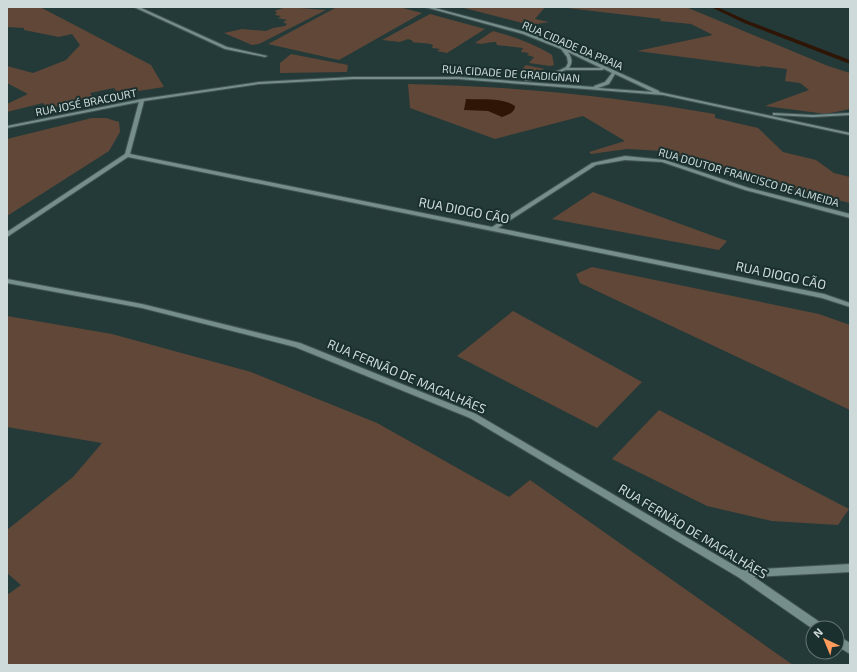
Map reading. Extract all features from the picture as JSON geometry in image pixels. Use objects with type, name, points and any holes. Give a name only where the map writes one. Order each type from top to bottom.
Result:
[{"type":"street","points":[[136,7],[226,48],[265,56]]},
{"type":"street","name":"RUA CIDADE DA PRAIA","points":[[427,7],[524,33],[562,48],[663,94]]},
{"type":"street","points":[[519,82],[560,73],[569,63],[570,58],[562,48]]},
{"type":"street","points":[[565,69],[609,70]]},
{"type":"street","points":[[589,88],[607,83],[614,72]]},
{"type":"street","points":[[560,73],[561,80],[577,87]]},
{"type":"street","name":"RUA CIDADE DE GRADIGNAN","points":[[168,96],[259,83],[353,78],[458,78],[663,94],[850,133]]},
{"type":"street","name":"RUA JOSÉ BRACOURT","points":[[7,127],[168,96]]},
{"type":"street","points":[[7,235],[127,155],[142,100]]},
{"type":"street","points":[[747,112],[813,116],[839,116],[850,114]]},
{"type":"street","points":[[839,116],[850,118]]},
{"type":"street","name":"RUA DIOGO CÃO","points":[[127,155],[824,296],[850,305]]},
{"type":"street","name":"RUA DOUTOR FRANCISCO DE ALMEIDA","points":[[493,229],[594,164],[625,158],[663,161],[747,189],[850,216]]},
{"type":"street","name":"RUA FERNÃO DE MAGALHÃES","points":[[7,281],[142,306],[304,348],[473,416],[742,574],[808,620]]},
{"type":"street","points":[[742,574],[850,568]]},
{"type":"shaded area","points":[[7,7],[40,7],[151,65],[164,87],[119,94],[114,88],[90,93],[94,99],[48,108],[43,103],[7,112],[7,104],[28,94],[7,83],[7,66],[33,73],[66,60],[80,45],[72,34],[59,37],[24,30],[24,28],[7,27]]},
{"type":"shaded area","points":[[286,7],[326,10],[259,44],[252,45],[224,33],[242,29],[266,31],[285,26],[287,24],[283,22],[287,20],[278,18],[281,16],[275,15],[277,12],[274,11]]},
{"type":"shaded area","points":[[337,7],[399,7],[422,13],[339,60],[268,44]]},
{"type":"shaded area","points":[[460,7],[545,7],[535,19],[549,22],[530,25]]},
{"type":"shaded area","points":[[559,7],[686,7],[828,66],[850,73],[850,109],[826,114],[765,106],[809,90],[800,83],[785,81],[787,69],[760,67],[637,51],[713,35],[691,24]]},
{"type":"shaded area","points":[[430,14],[485,29],[447,53],[437,51],[440,49],[432,48],[433,45],[412,42],[413,41],[408,39],[400,42],[382,40]]},
{"type":"shaded area","points":[[493,31],[538,47],[552,55],[554,65],[550,66],[529,63],[534,57],[527,55],[529,53],[521,52],[523,48],[497,45],[496,42],[481,44],[475,43]]},
{"type":"shaded area","points":[[291,54],[348,65],[347,72],[280,73],[280,63]]},
{"type":"shaded area","points":[[526,65],[545,69],[533,72],[504,72],[511,69],[520,71]]},
{"type":"shaded area","points":[[408,84],[486,87],[562,93],[639,102],[715,114],[715,118],[758,128],[783,152],[816,160],[834,173],[850,177],[850,203],[788,188],[663,151],[627,149],[591,154],[589,152],[625,141],[583,116],[495,139],[410,108]]},
{"type":"shaded area","points":[[466,99],[504,101],[515,106],[515,108],[510,113],[502,117],[488,111],[464,110]]},
{"type":"shaded area","points":[[92,118],[106,118],[119,122],[120,132],[109,151],[7,216],[7,139]]},
{"type":"shaded area","points":[[593,192],[727,241],[719,250],[552,219]]},
{"type":"shaded area","points":[[592,267],[819,314],[850,325],[850,410],[580,283],[576,274]]},
{"type":"shaded area","points":[[513,311],[642,382],[597,428],[457,356]]},
{"type":"shaded area","points":[[7,316],[112,334],[251,372],[377,423],[509,497],[530,480],[793,665],[7,665],[7,595],[21,585],[7,573],[7,530],[73,477],[102,443],[7,427]]},
{"type":"shaded area","points":[[659,410],[849,509],[838,525],[772,521],[707,506],[612,459]]},
{"type":"waterway","points":[[713,7],[746,22],[850,62]]}]
